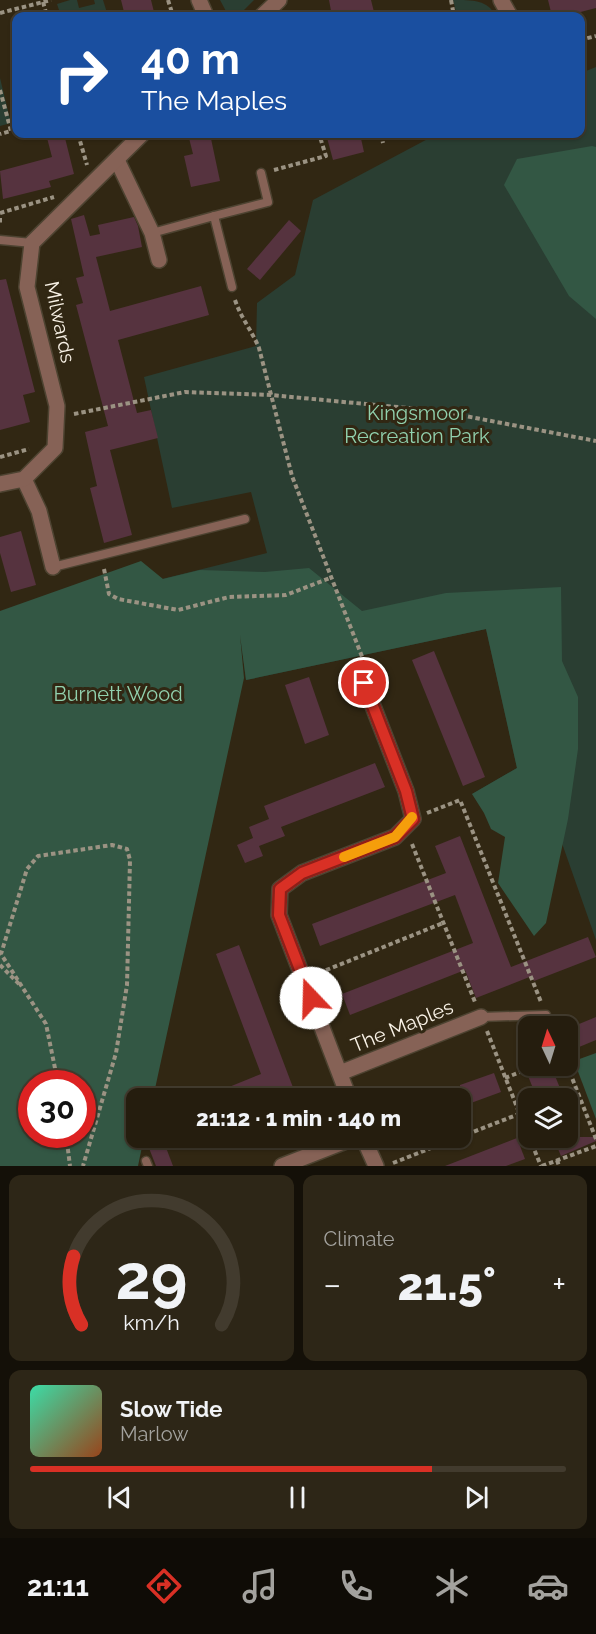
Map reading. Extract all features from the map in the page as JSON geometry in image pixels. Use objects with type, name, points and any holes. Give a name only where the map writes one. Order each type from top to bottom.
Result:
[{"type":"street","points":[[266,12],[279,0]]},
{"type":"street","points":[[32,243],[138,138]]},
{"type":"street","points":[[117,160],[152,233],[159,260]]},
{"type":"street","name":"Milwards","points":[[24,479],[55,448],[57,406],[27,287],[32,243]]},
{"type":"street","points":[[0,484],[24,479],[39,511],[53,567]]},
{"type":"street","points":[[364,683],[406,791],[409,823]]},
{"type":"street","name":"The Maples","points":[[345,1088],[279,915],[280,889],[302,873],[395,837],[409,823]]},
{"type":"street","name":"The Maples","points":[[340,1074],[481,1017]]},
{"type":"street","points":[[282,1166],[328,1148]]},
{"type":"street","points":[[368,1148],[376,1166]]},
{"type":"lane","points":[[152,233],[268,202],[261,173]]},
{"type":"lane","points":[[214,216],[232,287]]},
{"type":"lane","points":[[0,240],[32,243]]},
{"type":"lane","points":[[53,567],[245,519]]},
{"type":"lane","points":[[481,1017],[546,1014]]},
{"type":"path","points":[[0,13],[51,0]]},
{"type":"path","points":[[43,2],[46,12]]},
{"type":"path","points":[[0,90],[11,131],[0,134]]},
{"type":"path","points":[[79,138],[87,165],[80,173]]},
{"type":"path","points":[[261,173],[326,156],[320,138]]},
{"type":"path","points":[[382,138],[383,143]]},
{"type":"path","points":[[0,223],[0,215],[58,195]]},
{"type":"path","points":[[232,287],[241,319],[253,334],[259,348],[292,476],[366,668],[364,683]]},
{"type":"path","points":[[56,417],[185,392],[271,395],[438,411],[596,441]]},
{"type":"path","points":[[101,555],[109,594],[118,599],[178,610],[229,597],[286,595],[330,578]]},
{"type":"path","points":[[518,1111],[443,923],[409,823],[460,800],[546,1014]]},
{"type":"path","points":[[55,1070],[46,1024],[1,954],[27,869],[38,856],[112,845],[127,849],[130,860],[128,984],[116,1053],[83,1166]]},
{"type":"path","points":[[304,979],[443,923]]},
{"type":"path","points":[[0,965],[28,993]]},
{"type":"path","points":[[505,1078],[518,1073]]},
{"type":"path","points":[[572,1076],[596,1139]]},
{"type":"path","points":[[471,1133],[518,1114]]},
{"type":"path","points":[[533,1148],[541,1166],[596,1146]]},
{"type":"path","points":[[68,1148],[70,1166]]},
{"type":"path","points":[[385,1166],[432,1148]]},
{"type":"path","points":[[557,1160],[559,1166]]},
{"type":"green space","points":[[77,0],[79,8],[95,4],[94,0],[103,0],[107,12],[60,12],[57,4]]},
{"type":"green space","points":[[220,0],[254,0],[242,12],[226,12]]},
{"type":"green space","points":[[453,0],[484,4],[493,12],[456,12]]},
{"type":"green space","name":"Kingsmoor Recreation Park","points":[[596,67],[596,940],[558,832],[472,794],[517,768],[486,629],[246,680],[235,595],[162,579],[267,553],[251,492],[172,508],[144,377],[256,346],[257,303],[295,275],[313,200],[429,138],[585,138],[585,71]]},
{"type":"green space","points":[[0,78],[11,123],[0,126]]},
{"type":"green space","points":[[596,147],[596,319],[569,296],[504,185],[517,159]]},
{"type":"green space","name":"Burnett Wood","points":[[141,561],[163,579],[200,570],[265,572],[309,568],[362,611],[446,593],[561,587],[562,661],[578,697],[578,749],[568,819],[546,923],[534,936],[498,883],[505,837],[491,829],[472,794],[517,768],[486,629],[246,680],[240,635],[244,678],[155,1088],[126,1088],[126,1148],[142,1148],[138,1166],[0,1166],[0,611]]},
{"type":"green space","points":[[596,1053],[596,1119],[578,1072],[578,1060]]},
{"type":"building","points":[[121,0],[151,0],[154,12],[124,12]]},
{"type":"building","points":[[329,0],[371,0],[374,12],[331,12]]},
{"type":"building","points":[[548,0],[596,0],[596,8],[580,12],[551,12]]},
{"type":"building","points":[[47,138],[65,138],[74,174],[49,181],[51,187],[3,199],[0,171],[52,157]]},
{"type":"building","points":[[189,138],[211,138],[220,181],[191,187],[184,156],[193,154]]},
{"type":"building","points":[[327,138],[361,138],[364,152],[333,160]]},
{"type":"building","points":[[84,215],[90,236],[100,234],[98,225],[134,217],[138,226],[142,247],[96,257],[110,311],[201,286],[209,315],[118,340],[137,413],[151,410],[158,438],[110,450],[132,535],[104,543],[90,488],[97,486],[85,432],[108,426],[76,305],[83,303],[76,278],[84,276],[71,219]]},
{"type":"building","points":[[289,220],[301,231],[260,280],[247,269]]},
{"type":"building","points":[[6,279],[35,392],[23,395],[30,422],[0,430],[0,280]]},
{"type":"building","points":[[21,531],[36,585],[11,592],[0,553],[0,537]]},
{"type":"building","points":[[434,651],[485,777],[463,786],[412,660]]},
{"type":"building","points":[[309,677],[329,735],[305,744],[285,685]]},
{"type":"building","points":[[375,763],[385,787],[281,827],[285,836],[259,846],[263,856],[245,863],[237,845],[253,838],[249,827],[269,819],[264,806]]},
{"type":"building","points":[[460,836],[511,967],[588,937],[596,957],[534,981],[532,976],[476,998],[465,970],[350,1015],[342,994],[473,943],[455,895],[320,946],[312,924],[446,873],[435,846]]},
{"type":"building","points":[[239,945],[293,1088],[227,1088],[261,1074],[216,954]]},
{"type":"building","points":[[596,1017],[596,1040],[578,1047],[578,1024]]},
{"type":"building","points":[[494,1073],[501,1092],[471,1103],[471,1088],[460,1088],[460,1085]]},
{"type":"building","points":[[528,1076],[555,1076],[560,1088],[533,1088]]},
{"type":"building","points":[[578,1137],[596,1137],[596,1141],[561,1156],[558,1148],[578,1148]]},
{"type":"building","points":[[517,1138],[518,1148],[521,1148],[525,1159],[506,1166],[445,1166]]},
{"type":"building","points":[[149,1148],[166,1148],[173,1166],[156,1166]]},
{"type":"slow traffic","points":[[344,857],[395,837],[413,819],[412,817]]},
{"type":"route","points":[[311,998],[279,915],[280,889],[302,873],[395,837],[413,819],[406,791],[364,683]]}]
